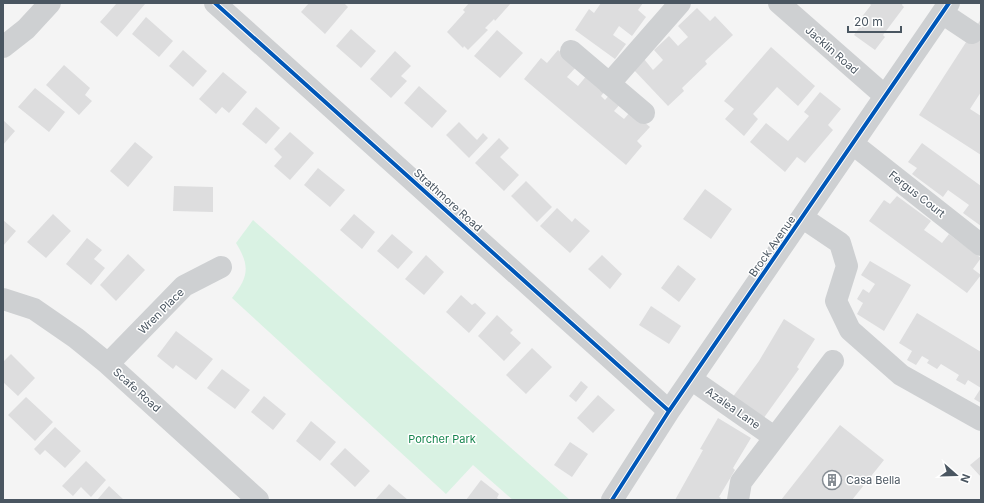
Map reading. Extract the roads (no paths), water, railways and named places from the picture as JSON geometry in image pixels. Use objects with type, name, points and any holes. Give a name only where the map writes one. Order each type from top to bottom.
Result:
[{"type":"street","points":[[3,47],[26,29],[50,3]]},
{"type":"street","name":"Strathmore Road","points":[[215,3],[669,410]]},
{"type":"street","points":[[609,84],[680,3]]},
{"type":"street","name":"Jacklin Road","points":[[779,3],[885,96]]},
{"type":"street","points":[[945,8],[972,34]]},
{"type":"street","name":"Brock Avenue","points":[[612,500],[669,410],[803,218],[945,8]]},
{"type":"street","points":[[571,51],[644,113]]},
{"type":"street","name":"Fergus Court","points":[[853,144],[981,245]]},
{"type":"street","points":[[803,218],[840,243],[847,266],[836,301],[850,330],[901,375],[981,420]]},
{"type":"street","name":"Wren Place","points":[[108,364],[184,286],[221,267]]},
{"type":"street","name":"Scafe Road","points":[[3,299],[34,309],[76,338],[108,364],[258,500]]},
{"type":"street","points":[[738,500],[741,482],[833,361]]},
{"type":"street","name":"Azalea Lane","points":[[691,379],[774,437]]},
{"type":"place","name":"Casa Bella","points":[[832,480]]},
{"type":"park label","name":"Porcher Park","points":[[442,439]]}]
